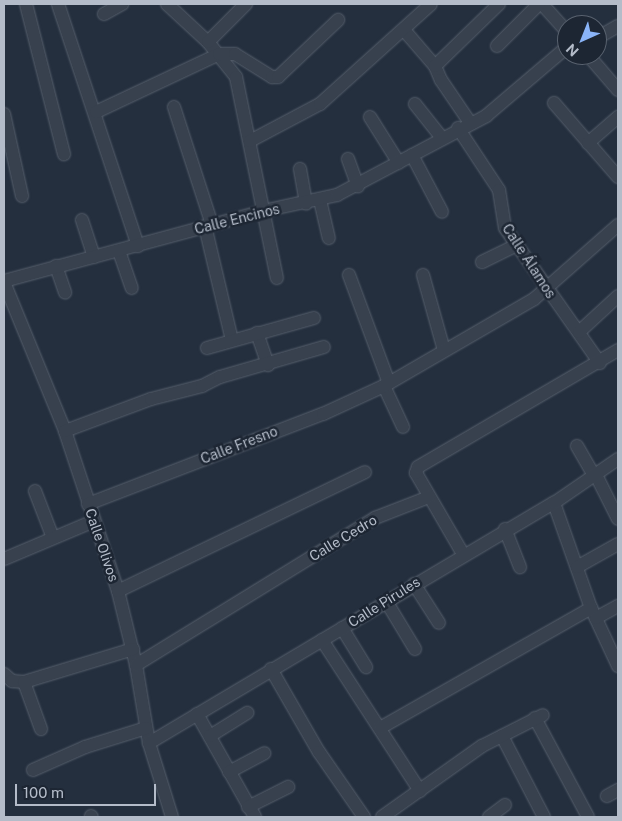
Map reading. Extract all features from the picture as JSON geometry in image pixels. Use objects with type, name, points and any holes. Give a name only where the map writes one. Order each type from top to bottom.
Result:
[{"type":"street","points":[[26,4],[64,154]]},
{"type":"street","points":[[58,4],[96,112],[138,246]]},
{"type":"street","points":[[104,14],[122,4]]},
{"type":"street","points":[[167,4],[208,42],[236,77],[277,278]]},
{"type":"street","points":[[208,42],[246,4]]},
{"type":"street","points":[[250,141],[320,104],[431,4]]},
{"type":"street","points":[[435,66],[499,4]]},
{"type":"street","points":[[497,46],[545,5],[557,20]]},
{"type":"street","points":[[96,112],[219,54],[235,54],[272,77],[278,77],[338,20]]},
{"type":"street","points":[[607,32],[618,26]]},
{"type":"street","points":[[404,30],[435,66],[441,80],[472,124]]},
{"type":"street","name":"Calle Encinos","points":[[4,282],[209,225],[263,211],[320,200],[358,186],[458,128],[472,124],[486,116],[557,56]]},
{"type":"street","points":[[597,65],[618,90]]},
{"type":"street","points":[[554,103],[618,177]]},
{"type":"street","points":[[415,104],[442,138]]},
{"type":"street","points":[[174,108],[209,225],[232,340]]},
{"type":"street","points":[[4,114],[22,196]]},
{"type":"street","points":[[370,117],[399,163]]},
{"type":"street","points":[[588,143],[618,117]]},
{"type":"street","name":"Calle Álamos","points":[[458,128],[499,190],[501,219],[546,290],[579,332],[600,363]]},
{"type":"street","points":[[412,155],[442,212]]},
{"type":"street","points":[[348,159],[358,186]]},
{"type":"street","points":[[300,169],[306,202]]},
{"type":"street","points":[[320,200],[329,238]]},
{"type":"street","points":[[82,220],[94,257]]},
{"type":"street","name":"Calle Fresno","points":[[88,504],[323,414],[386,385],[546,290],[618,225]]},
{"type":"street","points":[[482,262],[517,245]]},
{"type":"street","points":[[120,251],[132,288]]},
{"type":"street","points":[[56,266],[65,292]]},
{"type":"street","points":[[349,275],[386,385],[403,428]]},
{"type":"street","points":[[423,275],[444,350]]},
{"type":"street","name":"Calle Olivos","points":[[4,282],[65,431],[118,591],[133,649],[149,743],[172,817]]},
{"type":"street","points":[[579,332],[618,296]]},
{"type":"street","points":[[207,348],[314,318]]},
{"type":"street","points":[[257,333],[268,365]]},
{"type":"street","points":[[65,431],[151,399],[324,347]]},
{"type":"street","points":[[463,554],[416,473],[421,465],[600,363],[618,350]]},
{"type":"street","points":[[578,446],[618,519]]},
{"type":"street","name":"Calle Pirules","points":[[149,743],[505,529],[554,502],[618,459]]},
{"type":"street","points":[[118,591],[365,472]]},
{"type":"street","points":[[35,491],[53,538]]},
{"type":"street","name":"Calle Cedro","points":[[136,665],[375,518],[429,497]]},
{"type":"street","points":[[554,502],[594,613],[618,665]]},
{"type":"street","points":[[4,558],[94,521]]},
{"type":"street","points":[[505,529],[520,567]]},
{"type":"street","points":[[577,567],[618,544]]},
{"type":"street","points":[[414,584],[439,623]]},
{"type":"street","points":[[386,601],[415,650]]},
{"type":"street","points":[[380,728],[594,613],[618,606]]},
{"type":"street","points":[[342,628],[366,667]]},
{"type":"street","points":[[322,640],[420,791]]},
{"type":"street","points":[[41,729],[11,681],[133,649]]},
{"type":"street","points":[[271,669],[319,752],[364,817]]},
{"type":"street","points":[[210,736],[247,713]]},
{"type":"street","points":[[196,714],[251,812],[288,787]]},
{"type":"street","points":[[382,817],[482,746],[539,716],[588,817]]},
{"type":"street","points":[[34,770],[85,747],[146,728]]},
{"type":"street","points":[[502,736],[544,817]]},
{"type":"street","points":[[229,772],[264,753]]},
{"type":"street","points":[[489,817],[505,805]]}]
